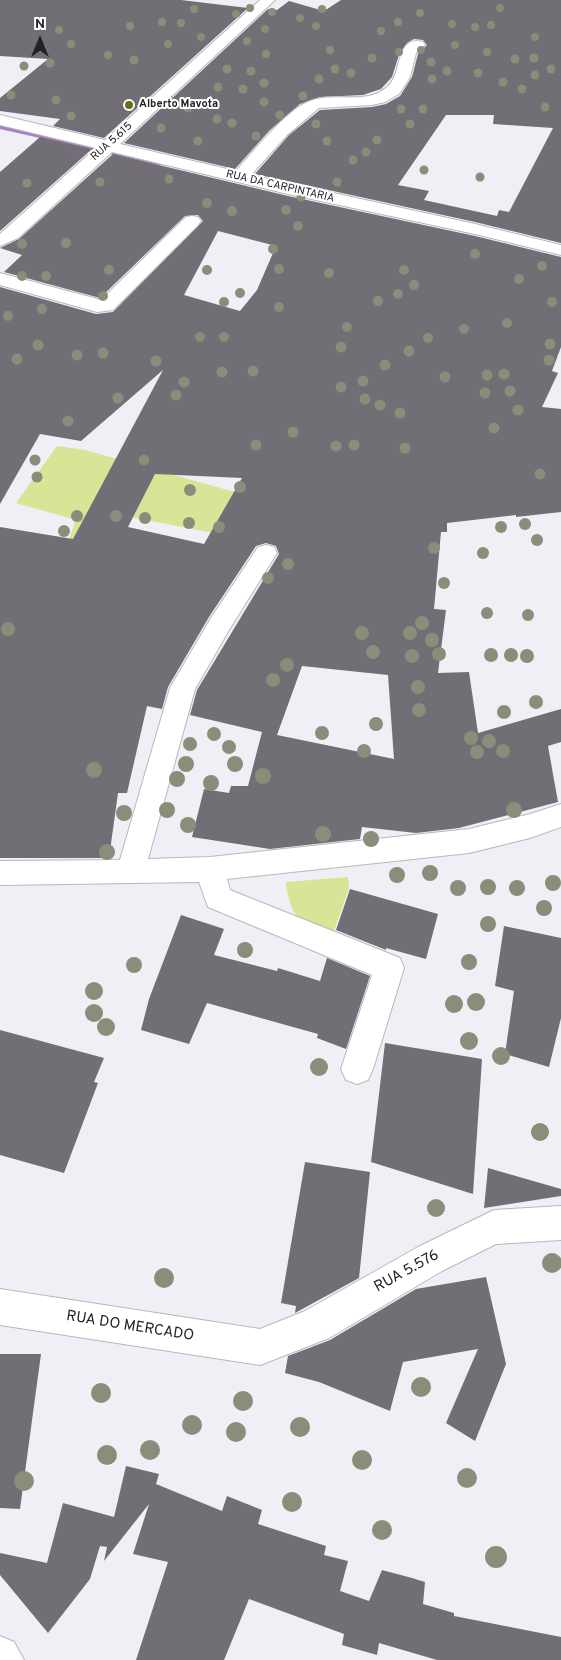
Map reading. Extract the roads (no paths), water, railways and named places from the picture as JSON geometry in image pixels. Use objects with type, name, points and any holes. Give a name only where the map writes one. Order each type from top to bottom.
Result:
[{"type":"street","name":"RUA 5.615","points":[[0,241],[12,234],[268,0]]},
{"type":"street","points":[[240,178],[278,136],[311,106],[327,102],[354,103],[375,100],[390,94],[400,83],[409,51],[418,46]]},
{"type":"street","name":"RUA DA CARPINTARIA","points":[[0,120],[240,178],[561,250]]},
{"type":"street","points":[[0,279],[97,306],[106,306],[192,222]]},
{"type":"street","points":[[130,872],[183,688],[220,624],[266,553]]},
{"type":"street","points":[[0,873],[210,869],[469,840],[530,826],[561,815]]},
{"type":"street","points":[[210,869],[218,898],[389,968],[357,1068]]},
{"type":"street","name":"RUA 5.576","points":[[260,1347],[316,1325],[430,1258],[494,1227],[561,1223]]},
{"type":"street","name":"RUA DO MERCADO","points":[[0,1307],[260,1347]]},
{"type":"street","points":[[0,1656],[3,1660]]},
{"type":"waterway","points":[[0,127],[159,163]]},
{"type":"place","name":"Alberto Mavota","points":[[129,105]]}]
